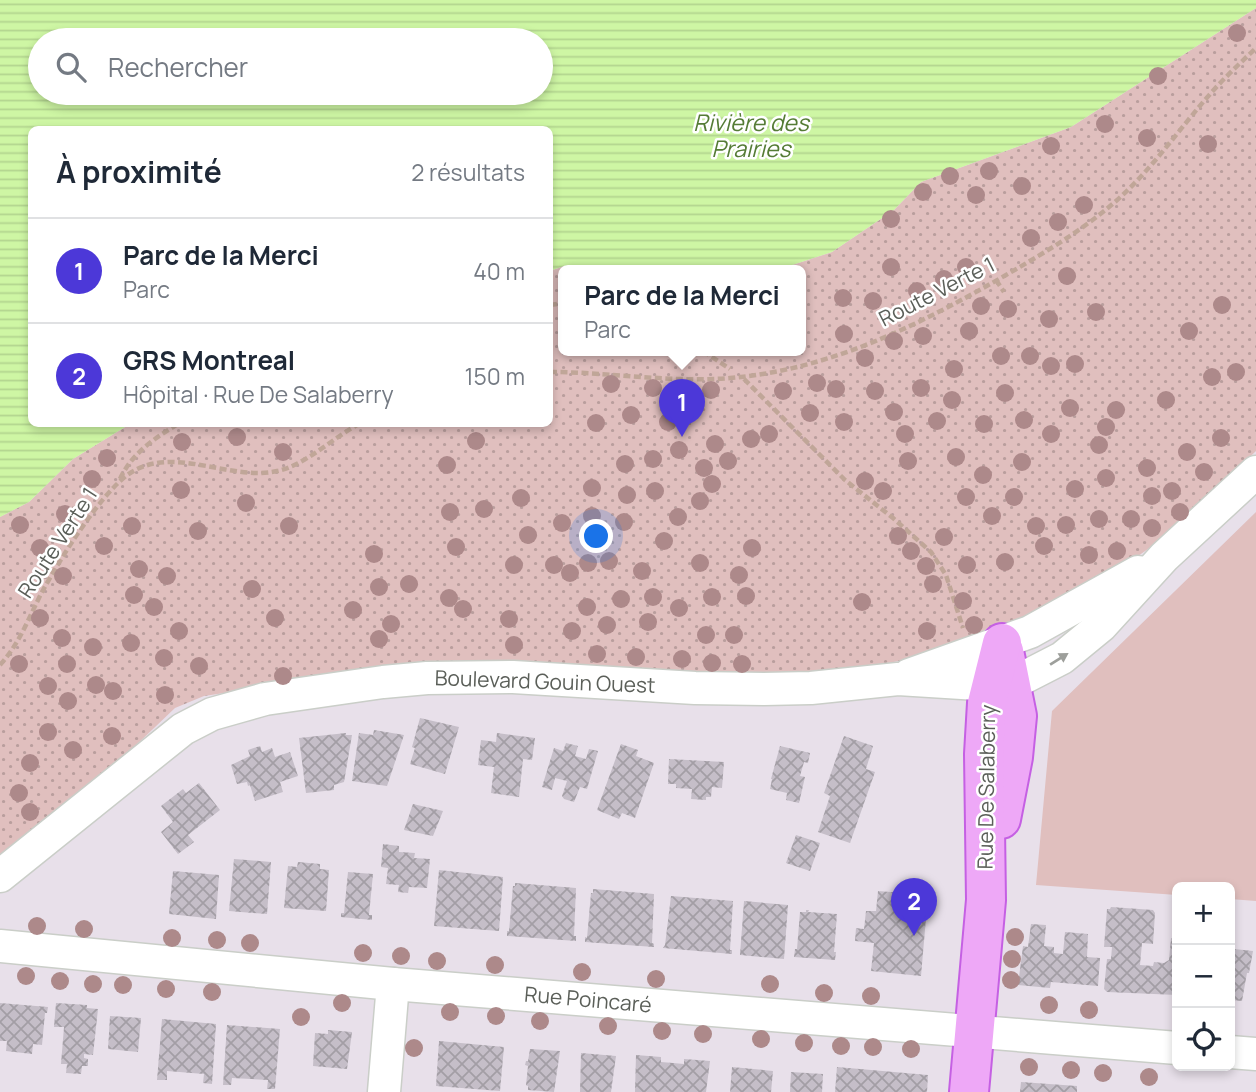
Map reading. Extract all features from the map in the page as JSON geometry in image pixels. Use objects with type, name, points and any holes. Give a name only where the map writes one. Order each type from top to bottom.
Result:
[{"type":"main road","name":"Rue De Salaberry","points":[[970,1092],[986,900],[1013,757],[1017,716],[984,640]]},
{"type":"street","name":"Boulevard Gouin Ouest","points":[[0,876],[183,729],[212,714],[256,701],[383,682],[467,677],[525,677],[722,689],[811,688],[898,679],[978,684],[1001,682],[1036,672],[1074,650],[1101,626],[1164,556],[1256,472]]},
{"type":"street","name":"Boulevard Gouin Ouest","points":[[898,679],[984,640],[1037,628],[1086,603],[1164,556]]},
{"type":"street","name":"Rue Poincaré","points":[[0,946],[393,984],[1172,1048]]},
{"type":"street","points":[[384,1092],[393,984]]},
{"type":"street","points":[[1235,1052],[1256,1054]]},
{"type":"path","name":"Route Verte 1","points":[[553,372],[718,379],[795,368],[842,354],[889,335],[945,309],[1084,227],[1118,200],[1216,87],[1256,48]]},
{"type":"path","points":[[996,280],[1004,292]]},
{"type":"path","points":[[710,356],[730,369]]},
{"type":"path","points":[[744,379],[845,480],[931,552],[984,640]]},
{"type":"path","points":[[118,483],[125,468],[137,454],[174,427]]},
{"type":"path","name":"Route Verte 1","points":[[0,665],[21,636],[55,569],[98,507],[118,483],[138,469],[168,463],[242,471],[279,471],[295,465],[354,427]]},
{"type":"shaded area","points":[[1256,8],[1256,451],[1176,527],[1128,563],[1064,599],[976,640],[973,635],[927,655],[861,669],[761,676],[503,660],[441,661],[204,696],[175,708],[110,770],[0,860],[0,517],[29,502],[73,459],[125,427],[553,427],[553,270],[558,268],[558,356],[806,356],[806,265],[792,265],[832,252],[894,210],[921,182],[1071,127]]},
{"type":"shaded area","points":[[1256,512],[1256,901],[1235,899],[1235,882],[1172,882],[1172,895],[1036,885],[1052,711]]},
{"type":"water","name":"Rivière des Prairies","points":[[0,0],[1256,0],[1256,8],[1071,127],[921,182],[894,210],[832,252],[792,265],[558,265],[558,268],[553,270],[553,126],[28,126],[28,427],[125,427],[73,459],[29,502],[0,517]]},
{"type":"building","points":[[420,718],[459,727],[445,774],[410,764]]},
{"type":"building","points":[[374,730],[404,735],[387,786],[352,781],[359,733],[373,735]]},
{"type":"building","points":[[346,733],[352,735],[344,782],[334,785],[334,790],[306,793],[299,738]]},
{"type":"building","points":[[497,733],[535,738],[532,760],[523,759],[519,797],[491,793],[494,767],[478,765],[481,740],[496,742]]},
{"type":"building","points":[[844,736],[873,746],[866,769],[875,772],[850,843],[818,832],[830,796],[824,793]]},
{"type":"building","points":[[566,743],[578,746],[575,756],[586,759],[589,749],[598,751],[587,789],[580,787],[574,802],[562,796],[567,781],[555,778],[552,790],[542,787],[554,748],[563,751]]},
{"type":"building","points":[[621,744],[638,750],[636,756],[654,763],[635,818],[622,813],[619,819],[597,810]]},
{"type":"building","points":[[260,746],[262,752],[272,748],[275,757],[290,752],[298,776],[280,782],[283,792],[255,801],[247,782],[237,784],[231,765],[250,756],[248,750]]},
{"type":"building","points":[[780,746],[810,753],[808,763],[804,762],[800,776],[805,777],[799,803],[786,800],[787,793],[770,789]]},
{"type":"building","points":[[669,759],[724,762],[722,788],[712,787],[711,797],[706,797],[706,800],[691,799],[692,789],[676,788],[676,784],[668,784]]},
{"type":"building","points":[[199,783],[220,810],[188,835],[194,842],[178,854],[161,832],[173,822],[161,806],[183,789],[186,793]]},
{"type":"building","points":[[413,804],[443,811],[433,836],[404,830]]},
{"type":"building","points":[[796,835],[820,843],[810,871],[786,863]]},
{"type":"building","points":[[383,844],[399,846],[399,852],[415,853],[414,858],[430,859],[427,888],[409,887],[408,893],[398,892],[399,885],[386,884],[388,868],[381,867]]},
{"type":"building","points":[[234,859],[271,862],[267,914],[229,911]]},
{"type":"building","points":[[298,862],[320,864],[320,869],[329,870],[326,911],[284,908],[288,866],[297,867]]},
{"type":"building","points":[[439,870],[503,877],[499,931],[434,926]]},
{"type":"building","points":[[173,871],[219,875],[216,919],[169,914]]},
{"type":"building","points":[[348,872],[373,874],[369,915],[372,915],[372,920],[341,917],[341,913],[344,913]]},
{"type":"building","points":[[515,883],[576,888],[576,941],[507,936]]},
{"type":"building","points":[[593,889],[654,894],[654,947],[585,942]]},
{"type":"building","points":[[878,891],[928,895],[921,976],[871,971],[874,943],[855,941],[856,928],[864,929],[866,911],[876,911]]},
{"type":"building","points":[[671,896],[733,901],[732,954],[663,948]]},
{"type":"building","points":[[744,901],[788,905],[784,959],[740,955]]},
{"type":"building","points":[[1107,909],[1153,910],[1153,944],[1142,943],[1140,965],[1153,966],[1154,962],[1164,963],[1169,960],[1172,938],[1172,995],[1107,992],[1104,989],[1107,959],[1111,959],[1112,947],[1104,947]]},
{"type":"building","points":[[806,910],[837,914],[835,960],[794,957],[800,912]]},
{"type":"building","points":[[1031,924],[1046,925],[1044,946],[1054,947],[1054,953],[1063,954],[1065,932],[1088,934],[1087,957],[1100,958],[1098,986],[1051,982],[1050,988],[1018,985],[1023,946],[1028,947]]},
{"type":"building","points":[[1235,949],[1253,951],[1242,1001],[1235,1000]]},
{"type":"building","points":[[0,1003],[48,1007],[42,1045],[33,1044],[32,1054],[6,1051],[7,1041],[0,1041]]},
{"type":"building","points":[[56,1003],[87,1005],[87,1008],[98,1009],[93,1055],[84,1054],[84,1058],[88,1059],[88,1066],[82,1066],[81,1074],[66,1073],[67,1064],[61,1064],[64,1027],[54,1027]]},
{"type":"building","points":[[110,1016],[141,1018],[138,1052],[108,1049]]},
{"type":"building","points":[[162,1019],[216,1024],[212,1084],[203,1083],[204,1074],[167,1071],[167,1080],[157,1080]]},
{"type":"building","points":[[227,1025],[280,1029],[275,1089],[267,1089],[268,1080],[232,1078],[231,1085],[223,1085]]},
{"type":"building","points":[[328,1030],[352,1032],[347,1069],[313,1066],[315,1033],[328,1034]]},
{"type":"building","points":[[439,1041],[504,1047],[500,1091],[436,1086]]},
{"type":"building","points":[[530,1049],[560,1051],[554,1092],[528,1090],[528,1066],[525,1065]]},
{"type":"building","points":[[581,1053],[616,1056],[611,1092],[580,1092]]},
{"type":"building","points":[[636,1055],[661,1057],[661,1062],[684,1064],[684,1059],[710,1061],[706,1092],[635,1092]]},
{"type":"building","points":[[732,1067],[773,1071],[771,1092],[730,1092]]},
{"type":"building","points":[[837,1067],[928,1075],[927,1092],[835,1092]]},
{"type":"building","points":[[791,1072],[823,1074],[822,1092],[790,1092]]},
{"type":"building","points":[[1021,1082],[1077,1086],[1077,1092],[1020,1092]]},
{"type":"place","name":"Parc de la Merci","points":[[682,437]]},
{"type":"place","name":"GRS Montreal","points":[[914,936]]}]
